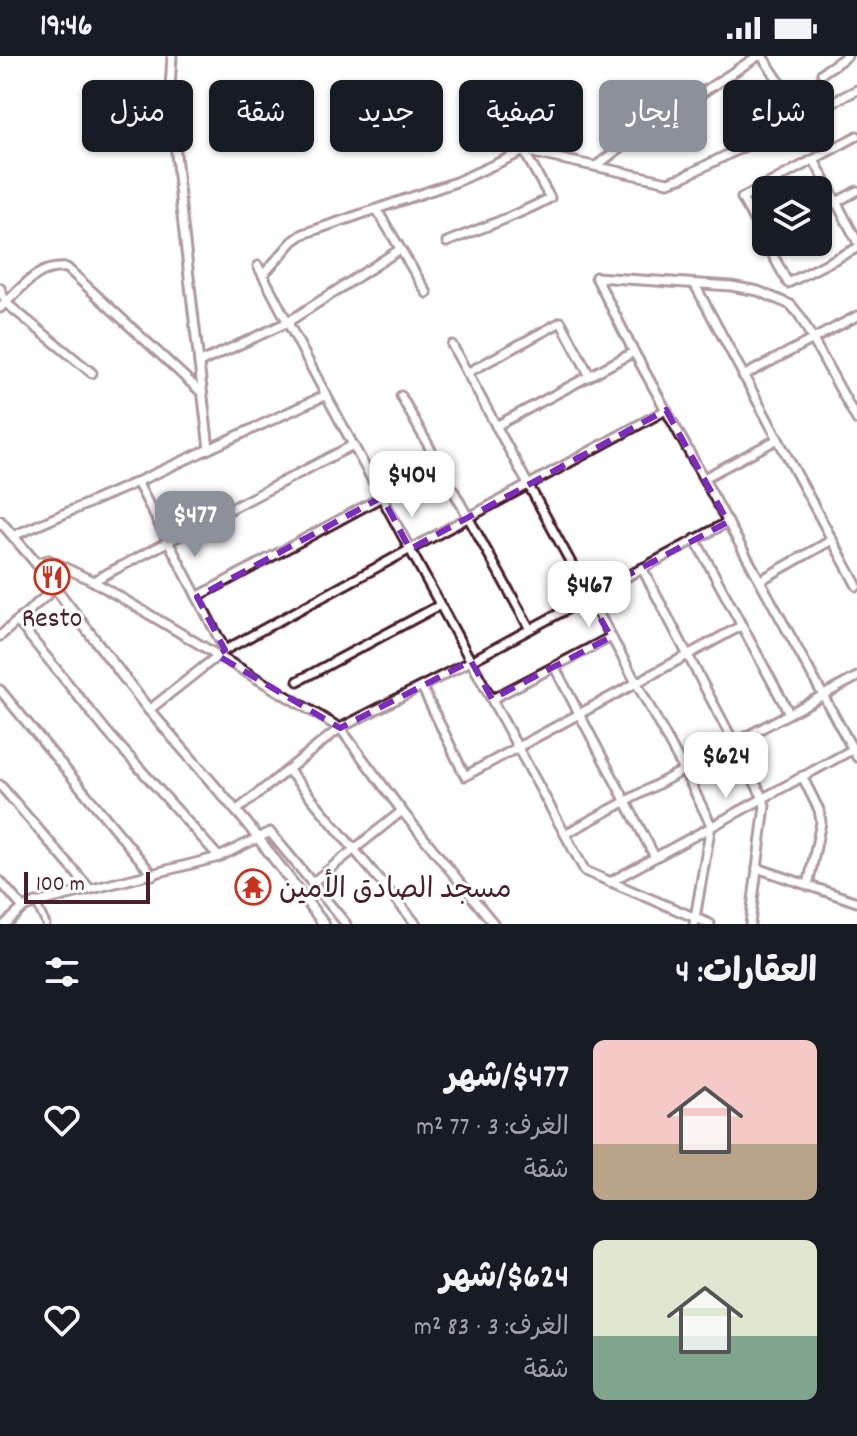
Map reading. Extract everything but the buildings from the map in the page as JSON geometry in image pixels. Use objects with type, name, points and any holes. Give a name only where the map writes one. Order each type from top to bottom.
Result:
[{"type":"street","points":[[172,56],[170,88],[209,449]]},
{"type":"street","points":[[596,166],[636,136],[760,56],[777,80]]},
{"type":"street","points":[[822,73],[847,56]]},
{"type":"street","points":[[834,102],[857,90]]},
{"type":"street","points":[[784,176],[857,136]]},
{"type":"street","points":[[263,275],[303,234],[456,182],[522,152]]},
{"type":"street","points":[[447,242],[550,198],[525,152]]},
{"type":"street","points":[[529,152],[661,181],[675,180],[732,152]]},
{"type":"street","points":[[814,160],[857,241]]},
{"type":"street","points":[[832,204],[857,191]]},
{"type":"street","points":[[752,193],[742,198],[752,217]]},
{"type":"street","points":[[377,210],[427,293]]},
{"type":"street","points":[[773,256],[788,283],[857,248]]},
{"type":"street","points":[[199,363],[288,322],[399,250]]},
{"type":"street","points":[[258,266],[585,871],[695,921],[710,924]]},
{"type":"street","points":[[3,306],[47,267],[67,268],[203,394]]},
{"type":"street","points":[[610,882],[802,776],[855,751],[634,352],[596,277],[731,286],[758,291],[791,305],[857,420]]},
{"type":"street","points":[[695,285],[857,586]]},
{"type":"street","points":[[0,288],[3,306],[92,373]]},
{"type":"street","points":[[743,376],[857,316]]},
{"type":"street","points":[[467,373],[561,322],[590,376]]},
{"type":"street","points":[[452,345],[711,825],[695,921]]},
{"type":"street","points":[[496,426],[634,352]]},
{"type":"street","points":[[13,536],[326,395]]},
{"type":"street","points":[[401,396],[530,629]]},
{"type":"street","points":[[149,710],[225,650],[666,410]]},
{"type":"street","points":[[704,478],[778,439]]},
{"type":"street","points":[[93,581],[353,445]]},
{"type":"street","points":[[137,482],[225,650]]},
{"type":"street","points":[[197,597],[382,497]]},
{"type":"street","points":[[0,521],[149,710],[258,838],[324,924]]},
{"type":"street","points":[[236,811],[340,728],[728,522]]},
{"type":"street","points":[[695,539],[789,713]]},
{"type":"street","points":[[761,580],[832,540]]},
{"type":"street","points":[[36,563],[49,560],[93,581],[340,728],[402,811],[494,924]]},
{"type":"street","points":[[642,568],[763,798],[765,806],[750,924]]},
{"type":"street","points":[[0,636],[55,588]]},
{"type":"street","points":[[298,681],[440,605]]},
{"type":"street","points":[[18,622],[108,733],[219,857]]},
{"type":"street","points":[[422,687],[465,776],[741,626]]},
{"type":"street","points":[[492,699],[611,637]]},
{"type":"street","points":[[555,668],[655,857]]},
{"type":"street","points":[[565,834],[857,677]]},
{"type":"street","points":[[0,690],[153,875]]},
{"type":"street","points":[[289,771],[416,924]]},
{"type":"street","points":[[802,776],[819,810],[821,822],[808,886]]},
{"type":"street","points":[[0,785],[90,889]]},
{"type":"street","points":[[312,883],[402,811]]},
{"type":"street","points":[[5,924],[23,908],[36,903],[219,857],[270,832],[346,924]]},
{"type":"street","points":[[757,868],[857,902]]},
{"type":"street","points":[[0,881],[23,908]]},
{"type":"street","points":[[36,903],[46,924]]},
{"type":"highlighted area","points":[[666,410],[728,522],[588,596],[611,637],[492,699],[471,661],[340,728],[217,655],[225,650],[197,597],[382,497],[410,549]]},
{"type":"place","name":"Resto","points":[[52,577]]},
{"type":"place","name":"مسجد الصادق الأمين","points":[[253,887]]}]
